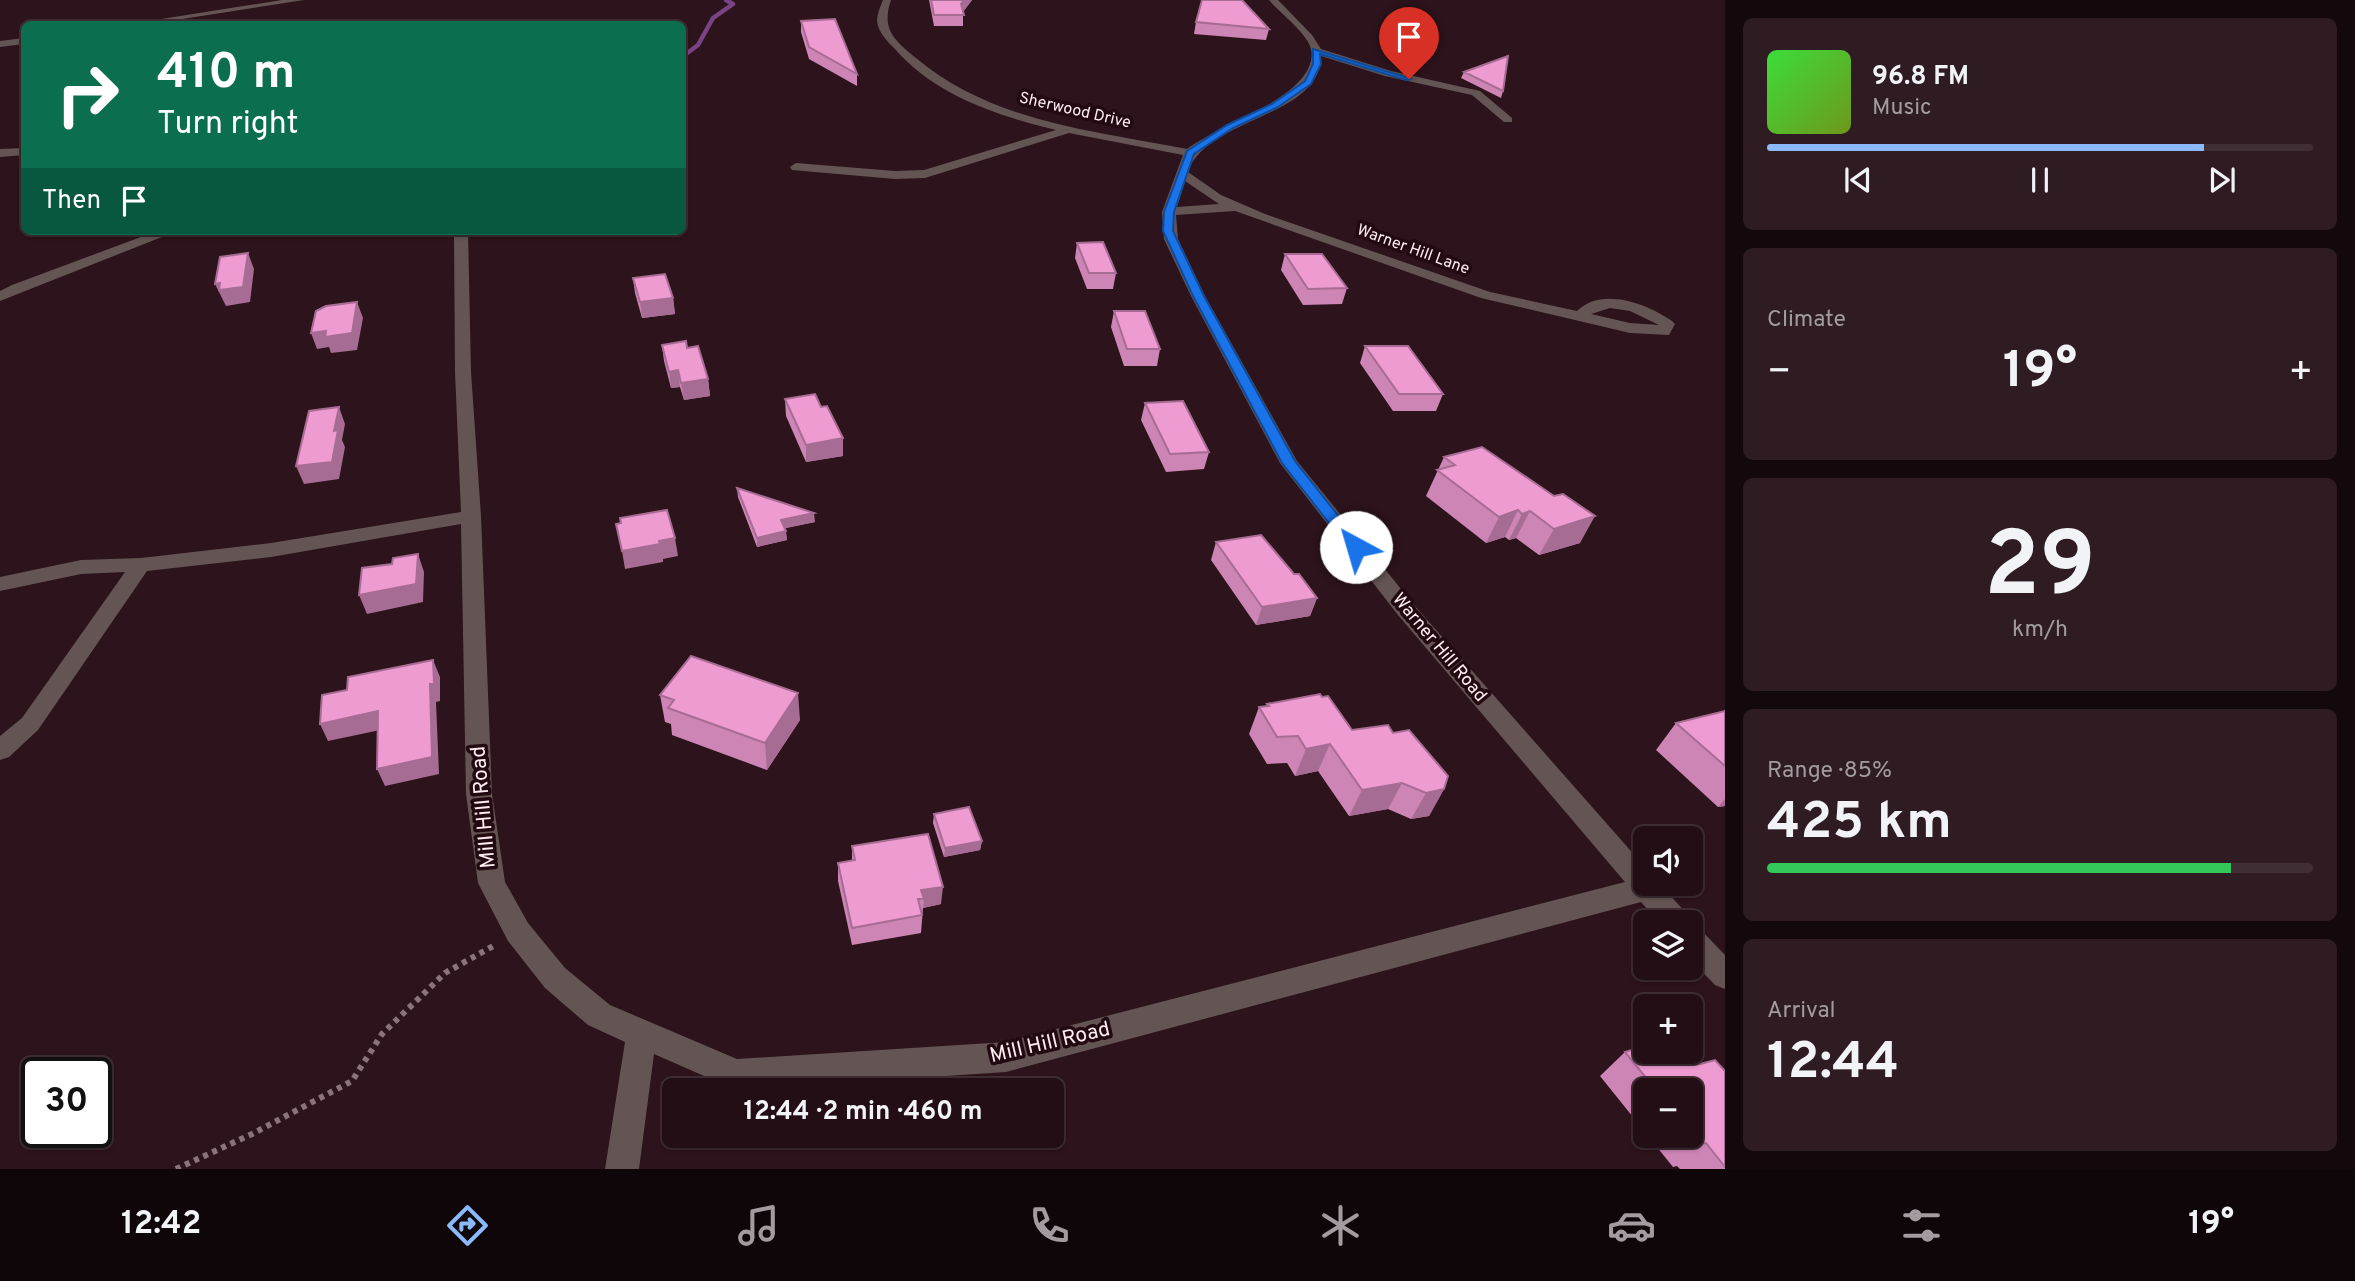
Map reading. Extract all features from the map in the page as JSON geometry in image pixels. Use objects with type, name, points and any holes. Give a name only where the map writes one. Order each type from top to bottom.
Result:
[{"type":"street","points":[[156,21],[300,0]]},
{"type":"street","name":"Sherwood Drive","points":[[887,0],[882,21],[889,38],[918,67],[961,96],[1047,124],[1190,153]]},
{"type":"street","points":[[1190,153],[1230,127],[1275,106],[1308,82],[1317,64],[1316,46],[1273,0]]},
{"type":"street","points":[[0,44],[21,41]]},
{"type":"street","points":[[1316,51],[1402,77],[1476,93],[1508,120]]},
{"type":"street","points":[[796,167],[895,175],[925,174],[1071,129]]},
{"type":"street","points":[[0,153],[21,152]]},
{"type":"street","name":"Warner Hill Road","points":[[1190,153],[1169,212],[1168,231],[1198,296],[1289,463],[1406,610],[1633,875]]},
{"type":"street","name":"Warner Hill Lane","points":[[1182,173],[1216,198],[1238,207],[1486,295],[1580,317],[1663,331],[1667,324],[1654,314],[1620,304],[1590,307],[1580,317]]},
{"type":"street","name":"Warner Hill Lane","points":[[1169,212],[1238,207]]},
{"type":"street","points":[[0,297],[17,288],[159,235]]},
{"type":"street","name":"Mill Hill Road","points":[[461,235],[463,372],[471,516],[479,794],[492,883],[518,932],[555,978],[599,1015],[737,1075],[1006,1057],[1633,892]]},
{"type":"street","points":[[0,584],[81,567],[141,565],[271,550],[471,516]]},
{"type":"street","points":[[0,750],[30,724],[141,565]]},
{"type":"street","points":[[1652,896],[1665,910]]},
{"type":"street","points":[[1703,952],[1725,975]]},
{"type":"street","points":[[622,1169],[642,1033]]},
{"type":"path","points":[[176,1169],[252,1134],[352,1082],[382,1034],[445,974],[518,932]]},
{"type":"building","points":[[931,0],[964,0],[961,4],[964,15],[934,15]]},
{"type":"building","points":[[1202,0],[1242,0],[1269,29],[1196,22]]},
{"type":"building","points":[[835,19],[857,74],[809,47],[801,21]]},
{"type":"building","points":[[1508,56],[1503,91],[1464,72]]},
{"type":"building","points":[[1103,242],[1116,273],[1089,273],[1077,243]]},
{"type":"building","points":[[248,253],[243,287],[219,290],[220,283],[215,284],[220,257]]},
{"type":"building","points":[[1285,254],[1322,254],[1347,288],[1308,289]]},
{"type":"building","points":[[665,274],[673,298],[640,302],[633,278]]},
{"type":"building","points":[[357,302],[352,333],[325,337],[326,331],[311,333],[316,311],[326,306]]},
{"type":"building","points":[[1114,311],[1145,311],[1160,349],[1127,349]]},
{"type":"building","points":[[686,341],[687,348],[698,346],[708,379],[681,383],[678,370],[669,372],[662,345]]},
{"type":"building","points":[[1365,346],[1408,346],[1443,394],[1399,394]]},
{"type":"building","points":[[815,394],[821,407],[827,406],[843,438],[806,445],[785,399]]},
{"type":"building","points":[[1183,401],[1209,452],[1170,454],[1145,403]]},
{"type":"building","points":[[339,407],[332,462],[296,466],[309,411]]},
{"type":"building","points":[[1482,447],[1554,496],[1563,494],[1595,516],[1554,529],[1530,511],[1522,514],[1518,510],[1499,517],[1437,470],[1455,465],[1444,457]]},
{"type":"building","points":[[737,488],[814,513],[781,520],[786,531],[757,538]]},
{"type":"building","points":[[667,510],[675,538],[659,541],[660,544],[622,551],[616,524],[621,523],[620,518]]},
{"type":"building","points":[[1261,535],[1294,574],[1299,574],[1317,598],[1262,607],[1216,542]]},
{"type":"building","points":[[418,554],[416,584],[359,595],[362,568],[392,564],[393,558]]},
{"type":"building","points":[[691,656],[798,693],[765,743],[668,708],[674,700],[660,695]]},
{"type":"building","points":[[433,660],[434,684],[430,684],[432,757],[377,769],[378,711],[320,724],[322,695],[347,690],[348,677]]},
{"type":"building","points":[[1320,694],[1322,697],[1328,696],[1352,730],[1388,725],[1393,733],[1409,730],[1448,776],[1444,789],[1426,793],[1402,783],[1362,790],[1330,744],[1306,749],[1298,736],[1277,737],[1259,707]]},
{"type":"building","points":[[1725,711],[1725,766],[1676,723]]},
{"type":"building","points":[[969,807],[982,841],[945,848],[934,814]]},
{"type":"building","points":[[928,834],[943,887],[921,890],[924,899],[918,899],[922,915],[852,928],[838,863],[855,860],[852,846]]},
{"type":"building","points":[[1633,1050],[1633,1062],[1625,1052]]},
{"type":"building","points":[[1715,1060],[1725,1071],[1725,1167],[1706,1143],[1703,1144],[1703,1078],[1646,1078],[1635,1064],[1703,1064]]},
{"type":"waterway","points":[[686,54],[698,45],[713,18],[733,4],[726,0]]},
{"type":"route","points":[[1356,547],[1289,463],[1198,296],[1168,231],[1169,212],[1190,153],[1230,127],[1275,106],[1308,82],[1317,64],[1316,51],[1409,79]]}]
